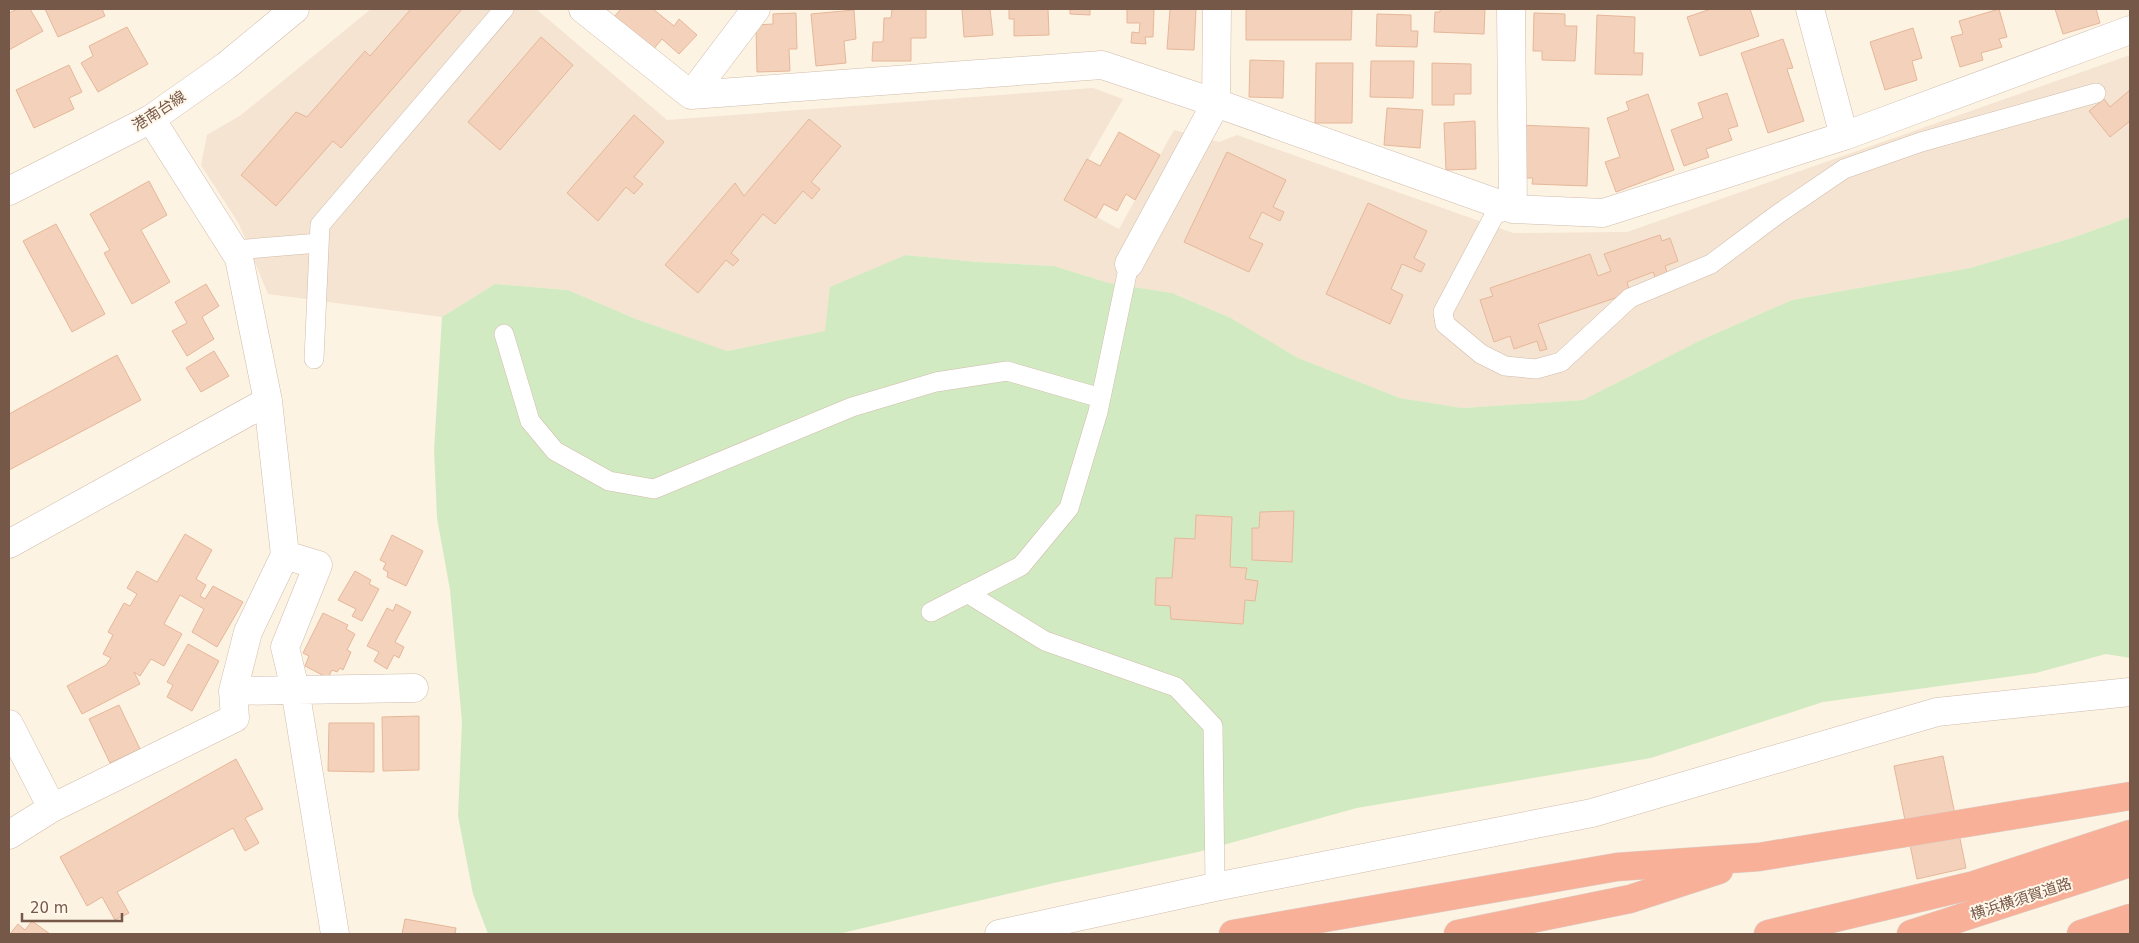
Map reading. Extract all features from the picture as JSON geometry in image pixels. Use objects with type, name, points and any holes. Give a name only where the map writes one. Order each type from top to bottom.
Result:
[{"type":"highway","points":[[1233,934],[1617,867],[1759,857],[2130,796]]},
{"type":"highway","points":[[1768,934],[1974,885],[2130,834]]},
{"type":"highway","points":[[1458,934],[1630,899],[1759,857]]},
{"type":"highway","name":"横浜横須賀道路","points":[[1911,934],[2130,863]]},
{"type":"highway","points":[[2081,934],[2130,918]]},
{"type":"street","name":"港南台線","points":[[9,191],[151,119],[226,66],[295,9]]},
{"type":"street","points":[[583,9],[691,95],[1102,64],[1513,209],[1603,213],[1844,136],[2130,30]]},
{"type":"street","points":[[691,95],[756,9]]},
{"type":"street","points":[[1129,264],[1216,103],[1217,9]]},
{"type":"street","points":[[1511,9],[1513,209]]},
{"type":"street","points":[[1810,9],[1844,136]]},
{"type":"street","points":[[9,834],[52,808],[235,718],[234,691],[248,632],[285,555],[268,401],[238,258],[151,119]]},
{"type":"street","points":[[9,544],[268,401]]},
{"type":"street","points":[[285,555],[318,566],[286,647],[296,689],[335,934]]},
{"type":"street","points":[[234,691],[414,688]]},
{"type":"street","points":[[1000,934],[1215,887],[1592,813],[1938,712],[2130,692]]},
{"type":"street","points":[[9,724],[52,808]]},
{"type":"lane","points":[[314,359],[320,225],[504,9]]},
{"type":"lane","points":[[1513,209],[1495,214],[1443,312],[1446,324],[1481,354],[1505,366],[1536,369],[1561,362],[1630,298],[1711,264],[1778,214],[1844,169],[1921,142],[2096,93]]},
{"type":"lane","points":[[234,250],[319,244]]},
{"type":"lane","points":[[931,612],[1021,566],[1069,508],[1101,398],[1129,264]]},
{"type":"lane","points":[[504,334],[530,421],[555,451],[609,481],[654,489],[852,407],[936,382],[1007,371],[1101,398]]},
{"type":"lane","points":[[967,593],[1045,640],[1176,688],[1213,726],[1215,887]]},
{"type":"shaded area","points":[[371,9],[536,9],[667,120],[1093,88],[1123,99],[1065,200],[1119,229],[1174,130],[1219,142],[1237,135],[1513,233],[1627,232],[2130,55],[2130,217],[2072,238],[1970,268],[1792,300],[1701,340],[1583,400],[1462,408],[1400,398],[1298,358],[1231,318],[1172,293],[1109,283],[1054,266],[978,262],[906,255],[826,331],[726,351],[636,319],[568,290],[495,284],[442,317],[268,294],[239,224],[201,165],[207,135],[241,115]]},
{"type":"green space","points":[[2130,217],[2130,658],[2106,654],[2036,673],[1823,702],[1651,758],[1357,808],[1198,852],[1054,883],[838,934],[488,934],[473,894],[458,816],[462,722],[450,590],[437,518],[434,450],[442,317],[495,284],[568,290],[636,319],[727,351],[825,331],[830,287],[906,255],[978,262],[1054,266],[1109,283],[1172,293],[1231,318],[1298,358],[1400,398],[1462,408],[1583,400],[1701,340],[1792,300],[1970,268],[2072,238]]},
{"type":"building","points":[[17,9],[30,9],[43,31],[9,50],[9,13]]},
{"type":"building","points":[[45,9],[102,9],[105,16],[58,37]]},
{"type":"building","points":[[411,9],[462,9],[341,148],[333,141],[276,206],[241,175],[296,112],[307,117],[365,51],[370,56]]},
{"type":"building","points":[[621,9],[653,9],[674,26],[679,19],[697,35],[679,54],[662,39],[652,51],[613,18]]},
{"type":"building","points":[[892,9],[926,9],[926,38],[911,38],[911,61],[872,61],[873,42],[883,42],[884,18],[891,18]]},
{"type":"building","points":[[962,9],[990,9],[993,35],[964,37]]},
{"type":"building","points":[[1009,9],[1048,9],[1049,35],[1014,36],[1014,19],[1009,19]]},
{"type":"building","points":[[1070,9],[1090,9],[1090,15],[1070,14]]},
{"type":"building","points":[[1127,9],[1154,9],[1153,37],[1145,37],[1146,44],[1131,43],[1132,32],[1139,33],[1140,23],[1127,23]]},
{"type":"building","points":[[1170,9],[1196,9],[1194,50],[1167,49]]},
{"type":"building","points":[[1246,9],[1352,9],[1351,40],[1246,40]]},
{"type":"building","points":[[1440,9],[1485,9],[1484,34],[1434,32],[1435,12],[1440,12]]},
{"type":"building","points":[[1711,9],[1750,9],[1759,36],[1700,56],[1687,17]]},
{"type":"building","points":[[1999,9],[2007,37],[1999,39],[2002,47],[1981,53],[1983,60],[1960,67],[1951,37],[1963,34],[1959,21]]},
{"type":"building","points":[[2055,9],[2096,9],[2100,23],[2063,34]]},
{"type":"building","points":[[854,10],[856,39],[844,41],[846,63],[816,66],[811,14]]},
{"type":"building","points":[[796,13],[797,49],[789,49],[790,71],[757,72],[756,25],[773,24],[773,14]]},
{"type":"building","points":[[1534,13],[1565,14],[1565,26],[1577,26],[1575,61],[1542,60],[1542,51],[1533,51]]},
{"type":"building","points":[[1377,14],[1411,15],[1411,31],[1418,31],[1417,47],[1376,46]]},
{"type":"building","points":[[1597,15],[1635,17],[1634,53],[1643,53],[1642,75],[1595,74]]},
{"type":"building","points":[[127,27],[148,64],[98,92],[81,63],[93,56],[89,46]]},
{"type":"building","points":[[1913,28],[1922,58],[1912,61],[1917,80],[1885,90],[1870,42]]},
{"type":"building","points":[[541,37],[573,65],[500,150],[468,122]]},
{"type":"building","points":[[1783,39],[1793,68],[1787,69],[1804,121],[1768,133],[1741,53]]},
{"type":"building","points":[[1250,60],[1284,61],[1283,98],[1249,97]]},
{"type":"building","points":[[1371,61],[1414,61],[1413,98],[1370,97]]},
{"type":"building","points":[[1316,63],[1353,63],[1352,123],[1315,123]]},
{"type":"building","points":[[1432,63],[1471,64],[1471,94],[1454,94],[1454,105],[1432,105]]},
{"type":"building","points":[[69,65],[82,92],[69,98],[74,109],[34,128],[16,90]]},
{"type":"building","points":[[2130,90],[2130,121],[2110,137],[2089,111],[2104,99],[2110,107]]},
{"type":"building","points":[[1727,93],[1738,126],[1728,129],[1732,140],[1706,149],[1709,157],[1684,166],[1671,130],[1703,118],[1698,103]]},
{"type":"building","points":[[1648,94],[1674,170],[1616,192],[1605,162],[1620,157],[1607,118],[1629,110],[1626,102]]},
{"type":"building","points":[[1387,108],[1423,110],[1420,148],[1384,145]]},
{"type":"building","points":[[634,115],[664,142],[634,177],[643,184],[634,194],[626,187],[598,221],[567,193]]},
{"type":"building","points":[[809,119],[841,146],[811,182],[820,189],[812,199],[803,191],[775,224],[763,214],[731,253],[739,260],[733,266],[726,260],[698,293],[665,265],[735,183],[744,196]]},
{"type":"building","points":[[1475,121],[1476,169],[1446,170],[1444,123]]},
{"type":"building","points":[[1519,125],[1589,128],[1587,186],[1532,184],[1533,178],[1518,178]]},
{"type":"building","points":[[1119,132],[1160,155],[1135,200],[1126,194],[1117,211],[1104,204],[1096,218],[1064,200],[1087,159],[1100,166]]},
{"type":"building","points":[[1227,152],[1286,180],[1273,207],[1284,212],[1280,221],[1262,212],[1249,238],[1263,244],[1249,272],[1184,242]]},
{"type":"building","points":[[149,181],[167,215],[141,230],[170,282],[132,304],[104,253],[110,250],[90,214]]},
{"type":"building","points":[[1368,203],[1427,231],[1414,258],[1425,264],[1421,272],[1402,264],[1391,289],[1403,295],[1390,324],[1326,294]]},
{"type":"building","points":[[56,224],[105,314],[72,332],[23,241]]},
{"type":"building","points":[[1660,235],[1662,241],[1670,238],[1678,261],[1665,266],[1668,275],[1656,279],[1653,272],[1627,282],[1630,293],[1538,324],[1547,349],[1540,351],[1537,341],[1514,349],[1510,336],[1494,342],[1480,300],[1493,296],[1490,288],[1590,254],[1598,276],[1611,271],[1604,254]]},
{"type":"building","points":[[206,284],[219,306],[202,317],[214,339],[187,356],[172,331],[187,323],[175,302]]},
{"type":"building","points":[[214,351],[229,376],[201,392],[186,368]]},
{"type":"building","points":[[117,355],[141,400],[9,470],[9,414]]},
{"type":"building","points":[[1294,511],[1292,562],[1252,560],[1252,528],[1259,528],[1260,512]]},
{"type":"building","points":[[1196,515],[1232,517],[1230,567],[1247,568],[1245,579],[1258,581],[1255,601],[1245,600],[1243,624],[1171,619],[1170,606],[1155,605],[1156,578],[1172,578],[1175,538],[1195,539]]},
{"type":"building","points":[[185,534],[212,550],[196,579],[206,585],[200,596],[205,599],[213,586],[243,602],[217,647],[192,632],[204,609],[180,595],[164,624],[182,634],[164,666],[151,659],[140,676],[134,672],[140,684],[82,714],[67,686],[106,665],[111,658],[103,654],[113,635],[108,632],[124,603],[130,606],[137,594],[127,588],[137,571],[157,582]]},
{"type":"building","points":[[392,535],[423,551],[406,586],[387,577],[388,572],[383,569],[386,563],[380,560]]},
{"type":"building","points":[[355,571],[371,580],[369,584],[379,589],[362,621],[352,616],[356,609],[338,600]]},
{"type":"building","points":[[396,604],[411,612],[395,642],[404,647],[399,658],[394,655],[387,669],[374,661],[379,652],[367,646],[387,608],[393,611]]},
{"type":"building","points":[[323,613],[348,625],[346,629],[355,634],[347,650],[351,652],[343,670],[340,668],[337,672],[332,670],[328,678],[305,666],[309,656],[303,653]]},
{"type":"building","points":[[188,644],[219,661],[192,711],[167,697],[173,685],[167,682]]},
{"type":"building","points":[[119,705],[140,749],[110,763],[89,719]]},
{"type":"building","points":[[419,716],[419,770],[383,771],[382,717]]},
{"type":"building","points":[[329,723],[374,723],[374,772],[328,771]]},
{"type":"building","points":[[1943,756],[1966,868],[1917,879],[1894,766]]},
{"type":"building","points":[[236,759],[263,809],[245,818],[259,843],[245,851],[233,828],[117,892],[129,913],[115,920],[102,897],[87,906],[60,857]]},
{"type":"building","points":[[405,919],[456,928],[455,934],[402,934]]},
{"type":"building","points":[[32,921],[50,934],[10,934],[18,924],[25,930]]}]
